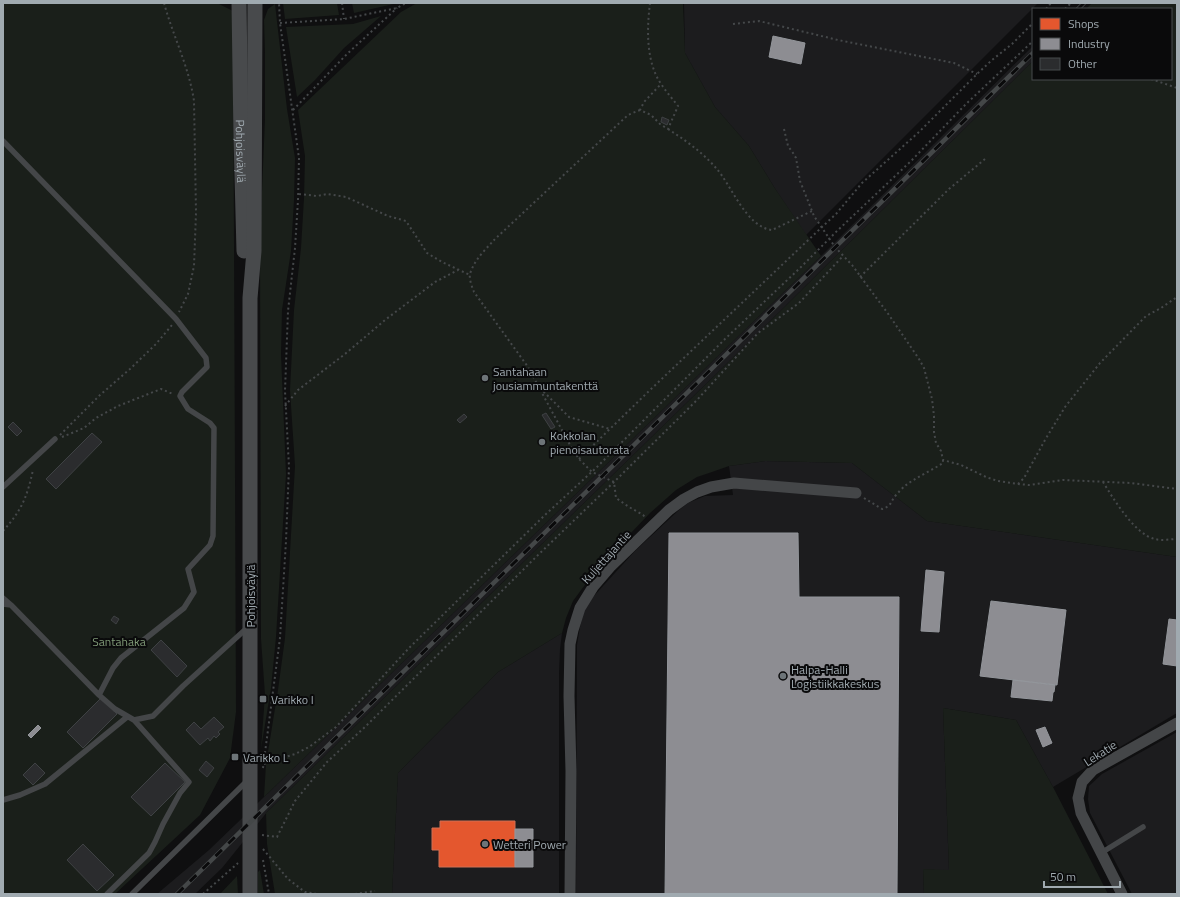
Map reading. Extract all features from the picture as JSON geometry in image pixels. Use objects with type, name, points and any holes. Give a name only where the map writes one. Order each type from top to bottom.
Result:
[{"type":"main road","name":"Pohjoisväylä","points":[[239,3],[244,250],[250,298]]},
{"type":"main road","name":"Pohjoisväylä","points":[[250,894],[258,851],[249,779],[250,298],[254,252],[255,3]]},
{"type":"street","name":"Kuljettajantie","points":[[570,894],[570,644],[580,608],[593,588],[611,566],[652,526],[684,499],[697,492],[711,487],[734,483],[856,493]]},
{"type":"street","name":"Lekatie","points":[[1122,894],[1081,813],[1078,798],[1082,782],[1093,770],[1177,723]]},
{"type":"lane","points":[[3,141],[176,319],[206,358],[207,366],[180,396],[188,409],[214,428],[213,536],[210,545],[188,568],[194,592],[184,608],[121,658],[113,668],[99,695]]},
{"type":"lane","points":[[3,487],[56,439]]},
{"type":"lane","points":[[3,598],[99,695],[115,709],[134,720],[189,782],[180,793],[149,854],[107,894]]},
{"type":"lane","points":[[3,604],[11,605]]},
{"type":"lane","points":[[134,720],[154,716],[183,686],[250,625]]},
{"type":"lane","points":[[3,800],[20,795],[45,784],[127,716]]},
{"type":"lane","points":[[132,894],[249,779]]},
{"type":"lane","points":[[1101,853],[1143,827]]},
{"type":"path","points":[[263,772],[280,638],[285,555],[289,467],[285,391],[288,311],[298,194],[299,158],[280,23],[279,3]]},
{"type":"path","points":[[342,3],[344,18]]},
{"type":"path","points":[[293,110],[347,54],[397,8],[406,3]]},
{"type":"path","points":[[650,3],[648,18],[651,60],[661,84],[678,106],[668,129]]},
{"type":"path","points":[[280,23],[344,18],[397,8]]},
{"type":"path","points":[[733,24],[759,21],[838,40],[954,63],[977,74]]},
{"type":"path","points":[[579,459],[836,214],[862,184],[919,132],[977,74],[1012,44],[1032,24]]},
{"type":"path","points":[[264,764],[294,754],[309,747],[336,727],[416,641],[546,514],[592,472],[726,338],[911,161],[966,104],[1032,42]]},
{"type":"path","points":[[1154,80],[1177,88]]},
{"type":"path","points":[[614,482],[592,472],[579,459],[528,367],[474,292],[470,274],[477,260],[495,239],[628,115],[640,110],[644,102],[661,84]]},
{"type":"path","points":[[640,110],[651,115],[660,124],[686,140],[705,156],[716,168],[750,218],[760,226],[772,230],[812,211]]},
{"type":"path","points":[[784,129],[788,146],[796,158],[800,181],[812,211],[830,239],[852,265],[919,359],[924,368],[932,399],[934,432],[936,443],[941,451],[943,463],[906,485],[896,495],[891,504],[882,509],[856,493]]},
{"type":"path","points":[[860,277],[949,189],[985,159]]},
{"type":"path","points":[[298,194],[317,196],[327,194],[346,197],[388,216],[406,221],[427,253],[458,270],[470,274]]},
{"type":"path","points":[[261,840],[261,834],[277,836],[295,801],[327,762],[366,726],[697,400],[758,333],[799,303],[843,256]]},
{"type":"path","points":[[285,406],[298,390],[345,354],[385,320],[435,282],[458,270]]},
{"type":"path","points":[[1018,484],[1024,478],[1065,407],[1100,363],[1146,316],[1177,297]]},
{"type":"path","points":[[539,387],[570,417],[610,428]]},
{"type":"path","points":[[56,439],[84,428],[96,418],[118,406],[161,389],[180,396]]},
{"type":"path","points":[[943,460],[961,465],[998,481],[1018,484],[1029,485],[1063,480],[1131,483],[1177,489]]},
{"type":"path","points":[[614,482],[616,498],[643,515],[652,526]]},
{"type":"path","points":[[1102,482],[1116,503],[1137,529],[1155,540],[1177,539]]},
{"type":"path","points":[[203,894],[258,851],[288,880],[305,892],[317,894]]},
{"type":"path","points":[[263,860],[269,894]]},
{"type":"path","points":[[355,894],[375,891]]},
{"type":"shaded area","points":[[684,3],[1038,3],[806,235],[749,146],[715,107],[685,53]]},
{"type":"shaded area","points":[[1032,47],[1032,62],[744,347],[267,812],[222,868],[195,894],[157,894],[209,850],[821,256]]},
{"type":"shaded area","points":[[765,461],[852,463],[927,521],[1177,557],[1177,713],[1053,787],[1016,720],[943,708],[949,871],[923,869],[924,894],[576,894],[577,645],[584,611],[593,597],[635,551],[679,510],[688,503],[705,496],[733,495],[729,466]]},
{"type":"shaded area","points":[[562,633],[559,674],[559,894],[392,894],[398,773],[498,672]]},
{"type":"shaded area","points":[[1177,732],[1177,894],[1132,894],[1090,813],[1088,799],[1089,786],[1102,774]]},
{"type":"green space","name":"Santahaka","points":[[3,3],[217,3],[233,11],[236,712],[230,758],[200,815],[115,894],[3,894]]},
{"type":"green space","points":[[283,3],[337,3],[339,15],[285,19]]},
{"type":"green space","points":[[352,3],[398,3],[354,13]]},
{"type":"green space","points":[[417,3],[683,3],[685,53],[715,107],[749,146],[774,187],[821,256],[264,797],[266,764],[285,638],[295,466],[290,390],[294,310],[301,248],[305,156],[298,110],[401,12]]},
{"type":"green space","points":[[1092,3],[1177,3],[1177,557],[927,521],[852,463],[765,461],[729,466],[697,477],[676,490],[650,513],[606,559],[573,601],[562,633],[498,672],[398,773],[392,894],[275,894],[267,844],[266,813],[744,347],[1032,62],[1032,80],[1172,80],[1172,8],[1087,8]]},
{"type":"green space","points":[[275,4],[287,109],[295,158],[291,251],[282,310],[281,354],[286,474],[276,637],[271,688],[261,749],[265,695],[261,639],[260,239],[265,119],[264,20],[268,9]]},
{"type":"green space","points":[[381,16],[344,48],[315,80],[297,97],[286,27],[353,24]]},
{"type":"green space","points":[[943,708],[1016,720],[1053,787],[1108,894],[924,894],[923,869],[949,870]]},
{"type":"green space","points":[[260,870],[264,894],[258,894],[258,872]]},
{"type":"green space","points":[[237,876],[238,894],[220,894]]},
{"type":"building: Shops","points":[[440,821],[515,821],[515,867],[439,867],[439,850],[432,850],[432,828],[440,828]]},
{"type":"building: Industry","points":[[773,36],[805,43],[801,64],[769,57]]},
{"type":"building: Industry","name":"Halpa-Halli Logistiikkakeskus","points":[[669,533],[798,533],[799,597],[899,597],[897,894],[665,894]]},
{"type":"building: Industry","points":[[926,570],[944,572],[939,632],[921,631]]},
{"type":"building: Industry","points":[[991,601],[1066,610],[1057,685],[980,676]]},
{"type":"building: Industry","points":[[1169,619],[1177,620],[1177,666],[1163,664]]},
{"type":"building: Industry","points":[[1013,680],[1055,685],[1052,701],[1011,697]]},
{"type":"building: Industry","points":[[38,725],[41,728],[31,738],[28,735]]},
{"type":"building: Industry","points":[[1045,727],[1052,743],[1043,747],[1036,730]]},
{"type":"building: Industry","points":[[515,829],[533,829],[533,867],[515,867]]},
{"type":"building: Other","points":[[662,117],[669,120],[667,125],[661,122]]},
{"type":"building: Other","points":[[546,413],[555,427],[551,429],[542,415]]},
{"type":"building: Other","points":[[464,414],[467,417],[460,423],[457,420]]},
{"type":"building: Other","points":[[13,422],[22,431],[17,436],[8,427]]},
{"type":"building: Other","points":[[92,433],[102,442],[56,489],[46,479]]},
{"type":"building: Other","points":[[114,616],[119,619],[116,624],[111,620]]},
{"type":"building: Other","points":[[161,640],[187,666],[177,677],[151,650]]},
{"type":"building: Other","points":[[101,698],[117,714],[83,748],[67,732]]},
{"type":"building: Other","points":[[214,717],[224,727],[218,732],[220,734],[216,738],[214,736],[210,741],[208,738],[200,745],[186,730],[194,722],[201,729]]},
{"type":"building: Other","points":[[206,761],[214,768],[207,777],[199,770]]},
{"type":"building: Other","points":[[35,763],[45,773],[33,785],[23,775]]},
{"type":"building: Other","points":[[165,763],[185,782],[151,816],[131,797]]},
{"type":"building: Other","points":[[83,844],[114,875],[97,891],[67,860]]},
{"type":"railway","points":[[1079,8],[1084,3]]},
{"type":"railway","points":[[177,894],[1032,54]]},
{"type":"place","name":"Santahaan jousiammuntakenttä","points":[[485,378]]},
{"type":"place","name":"Kokkolan pienoisautorata","points":[[542,442]]},
{"type":"place","name":"Halpa-Halli Logistiikkakeskus","points":[[783,676]]},
{"type":"place","name":"Varikko I","points":[[263,699]]},
{"type":"place","name":"Varikko L","points":[[235,757]]},
{"type":"place","name":"Wetteri Power","points":[[485,844]]}]
